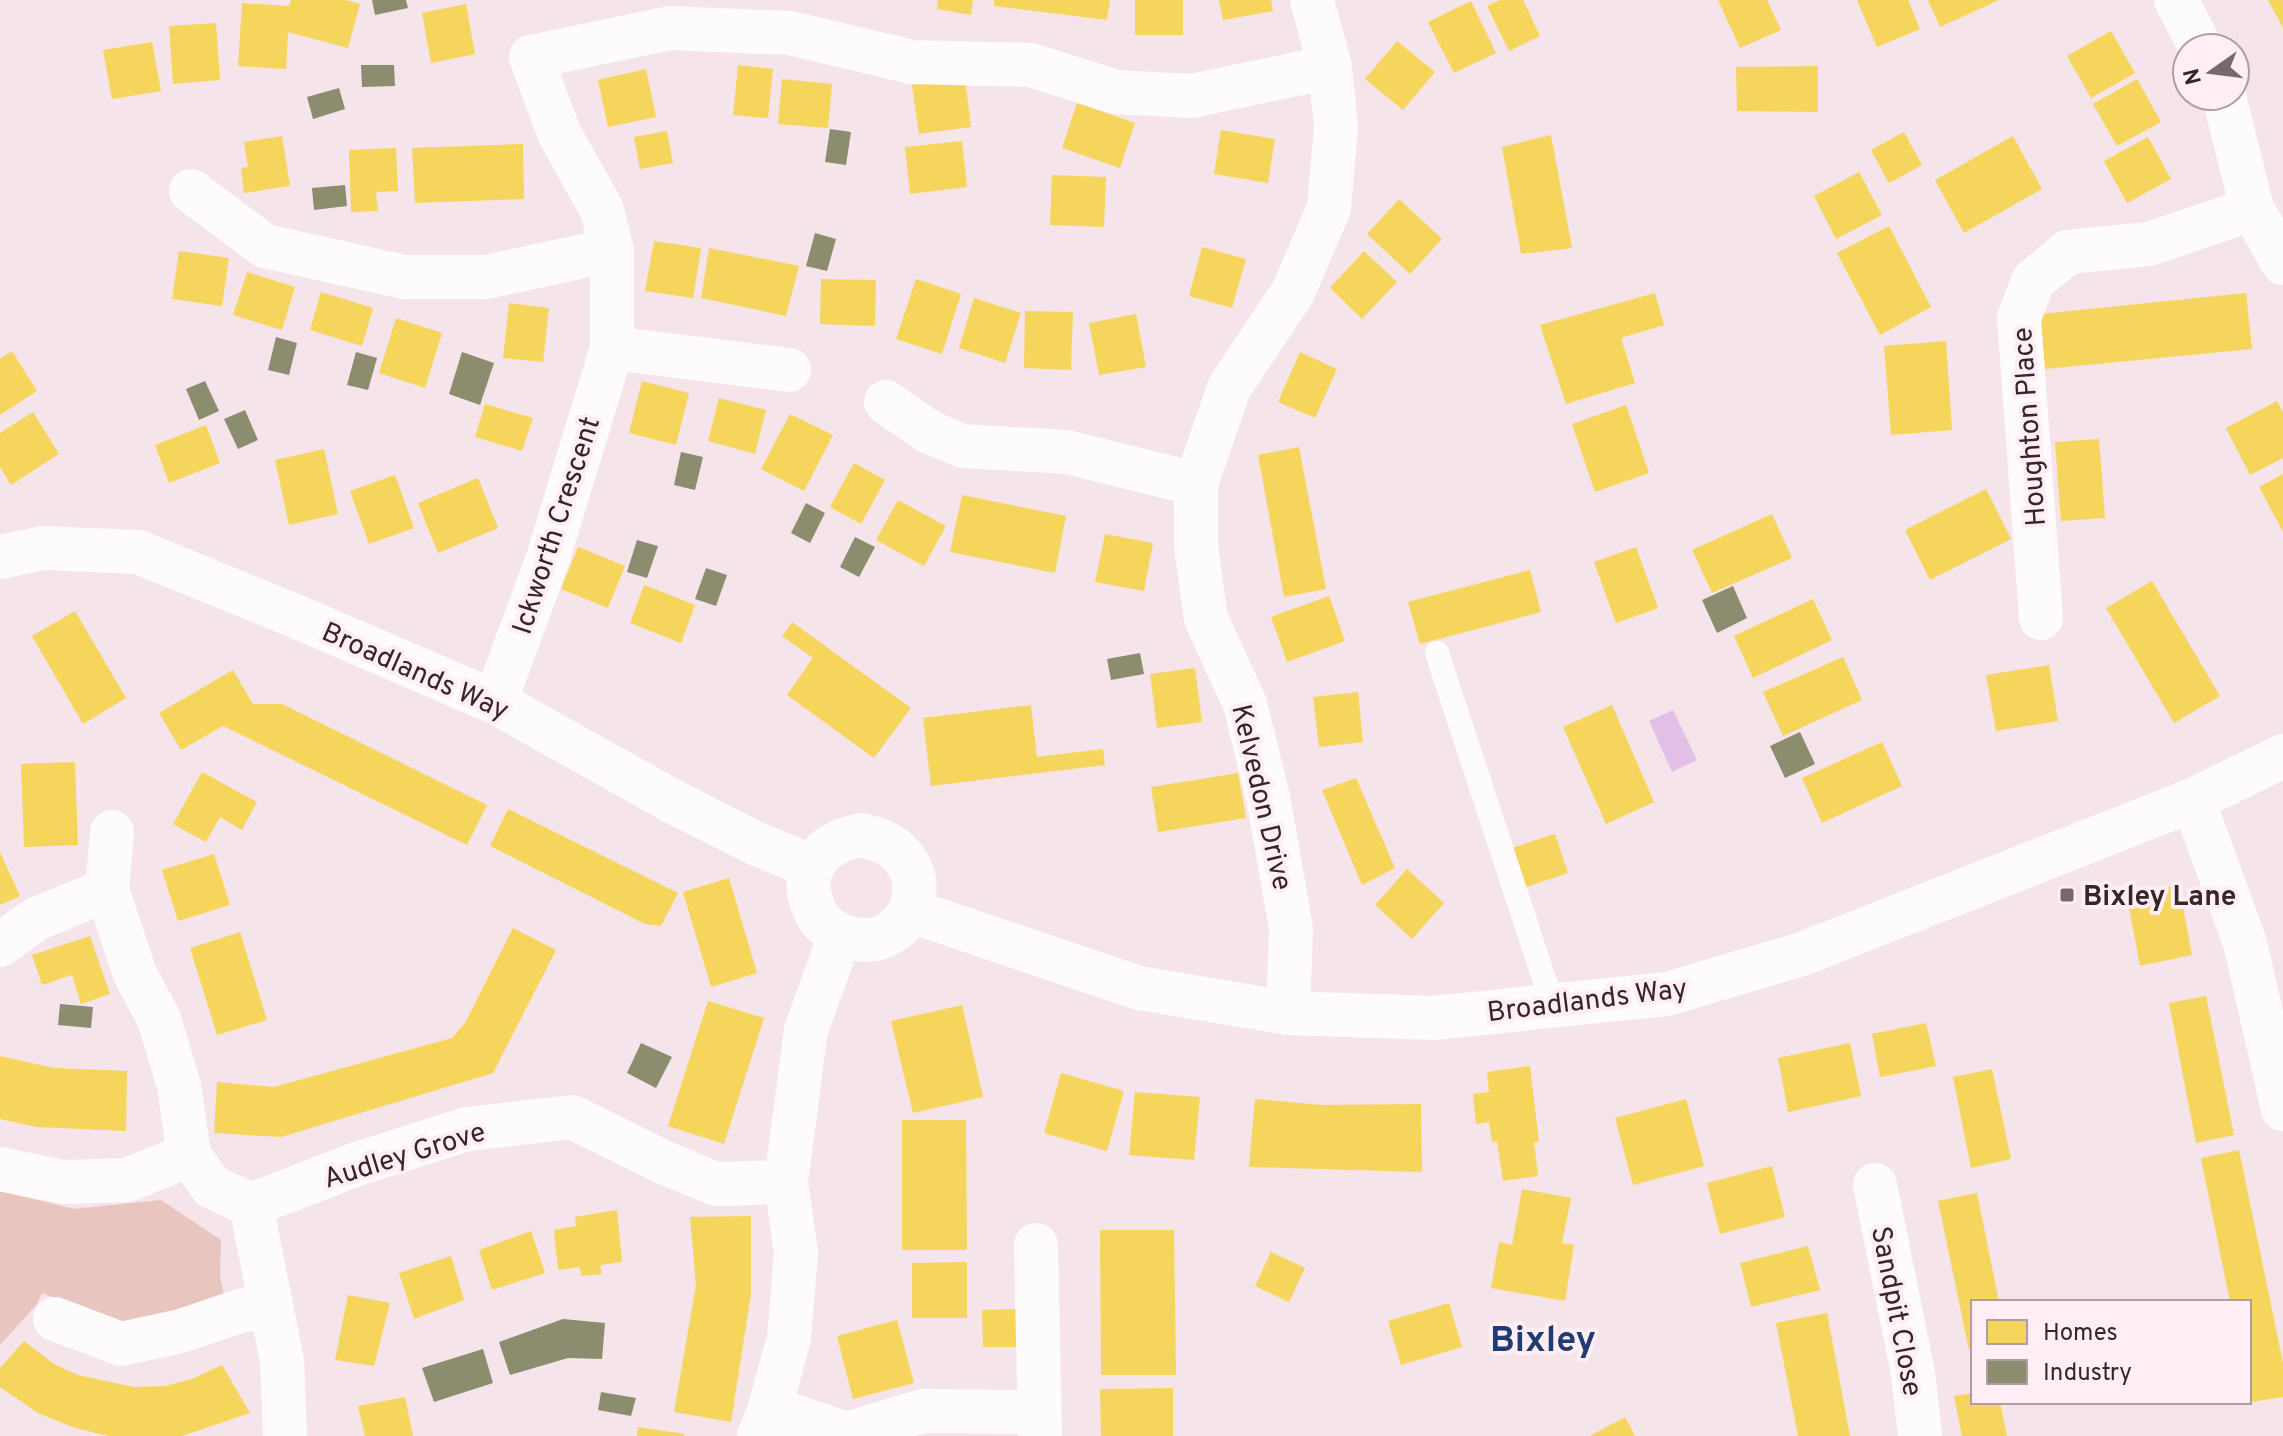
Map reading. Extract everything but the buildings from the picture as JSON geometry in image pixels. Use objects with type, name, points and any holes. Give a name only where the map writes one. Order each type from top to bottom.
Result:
[{"type":"street","name":"Kelvedon Drive","points":[[1288,1013],[1291,929],[1281,867],[1268,797],[1245,704],[1206,619],[1196,546],[1196,484],[1229,388],[1293,292],[1329,208],[1336,127],[1330,67],[1312,0]]},
{"type":"street","points":[[2176,0],[2193,32]]},
{"type":"street","name":"Ickworth Crescent","points":[[495,702],[548,558],[612,348],[612,250],[602,210],[559,133],[531,57],[670,28],[790,33],[912,62],[1031,65],[1116,92],[1191,96],[1330,67]]},
{"type":"street","points":[[2228,112],[2252,209],[2283,263]]},
{"type":"street","points":[[191,191],[265,246],[404,277],[486,277],[612,250]]},
{"type":"street","name":"Houghton Place","points":[[2041,618],[2019,318],[2033,281],[2068,252],[2149,244],[2252,209]]},
{"type":"street","points":[[612,348],[789,370]]},
{"type":"street","points":[[886,402],[929,432],[963,446],[1067,452],[1196,484]]},
{"type":"street","name":"Broadlands Way","points":[[0,557],[43,548],[138,552],[495,702],[672,801],[757,844],[811,866]]},
{"type":"street","name":"Broadlands Way","points":[[911,911],[1139,988],[1288,1013],[1434,1018],[1667,994],[1802,954],[2193,800],[2283,756]]},
{"type":"street","points":[[2193,800],[2245,943],[2283,1109]]},
{"type":"street","points":[[112,832],[107,890],[135,974],[159,1019],[179,1086],[189,1155],[212,1187],[251,1205],[282,1361],[285,1436]]},
{"type":"street","points":[[861,835],[881,839],[899,850],[911,867],[915,887],[911,911],[900,925],[881,937],[861,941],[840,936],[823,924],[813,907],[809,887],[811,866],[824,851],[841,839],[861,835]]},
{"type":"street","points":[[0,945],[36,919],[107,890]]},
{"type":"street","points":[[840,936],[806,1030],[786,1182],[796,1253],[789,1338],[765,1422],[847,1434],[922,1411],[1039,1424],[1036,1245]]},
{"type":"street","name":"Audley Grove","points":[[251,1205],[357,1164],[467,1129],[572,1117],[665,1163],[716,1184],[786,1182]]},
{"type":"street","points":[[0,1169],[64,1182],[127,1180],[189,1155]]},
{"type":"street","name":"Sandpit Close","points":[[1875,1185],[1913,1373],[1920,1436]]},
{"type":"street","points":[[55,1319],[121,1344],[181,1331],[271,1304]]},
{"type":"lane","points":[[1437,653],[1553,1006]]},
{"type":"shaded area","points":[[1673,710],[1697,760],[1672,772],[1649,721]]},
{"type":"shaded area","points":[[0,1191],[74,1209],[161,1200],[221,1240],[220,1276],[225,1300],[124,1326],[42,1293],[37,1304],[0,1345]]},
{"type":"place","name":"Bixley Lane","points":[[2067,895]]},
{"type":"district","name":"Bixley","points":[[1543,1338]]}]
